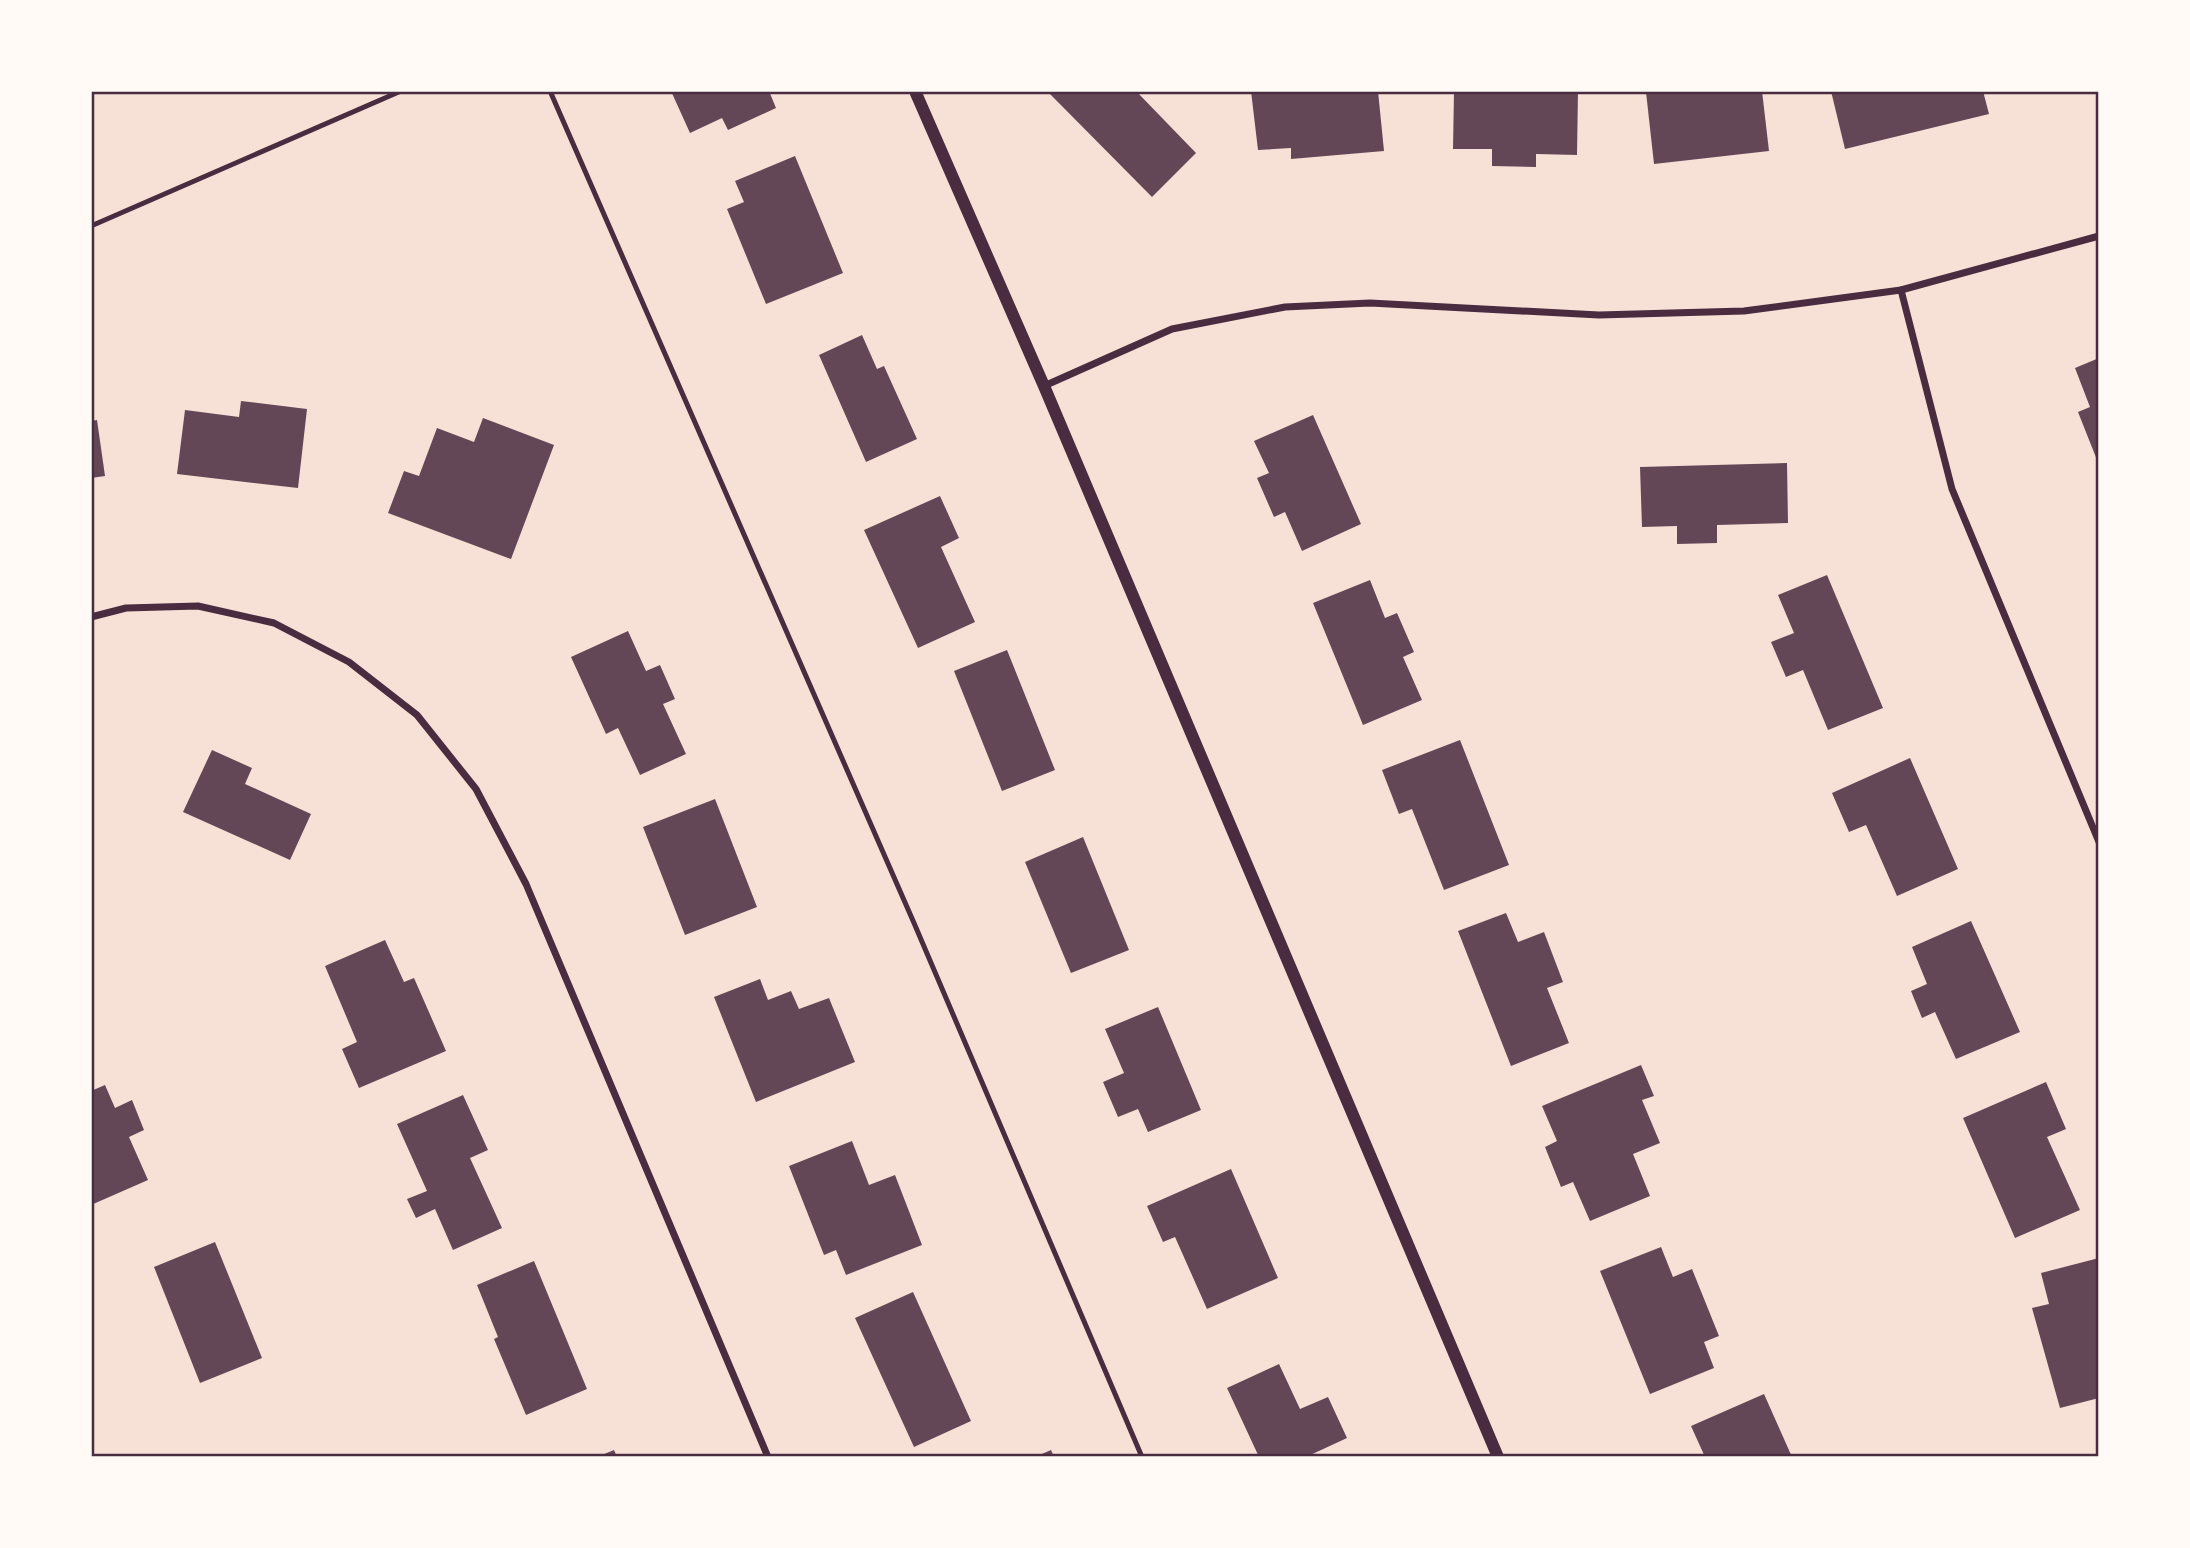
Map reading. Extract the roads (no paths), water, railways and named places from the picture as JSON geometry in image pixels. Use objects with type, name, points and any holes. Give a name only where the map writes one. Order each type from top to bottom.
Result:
[{"type":"street","points":[[915,91],[1044,386],[1498,1457]]},
{"type":"street","points":[[1044,386],[1172,329],[1285,307],[1370,303],[1600,315],[1744,311],[1901,289],[2099,236]]},
{"type":"street","points":[[1901,289],[1952,489],[2099,842]]},
{"type":"street","points":[[91,617],[126,608],[198,606],[274,623],[349,662],[417,715],[476,789],[526,884],[768,1457]]},
{"type":"lane","points":[[91,226],[401,91]]},
{"type":"lane","points":[[550,91],[914,923],[1142,1457]]}]
